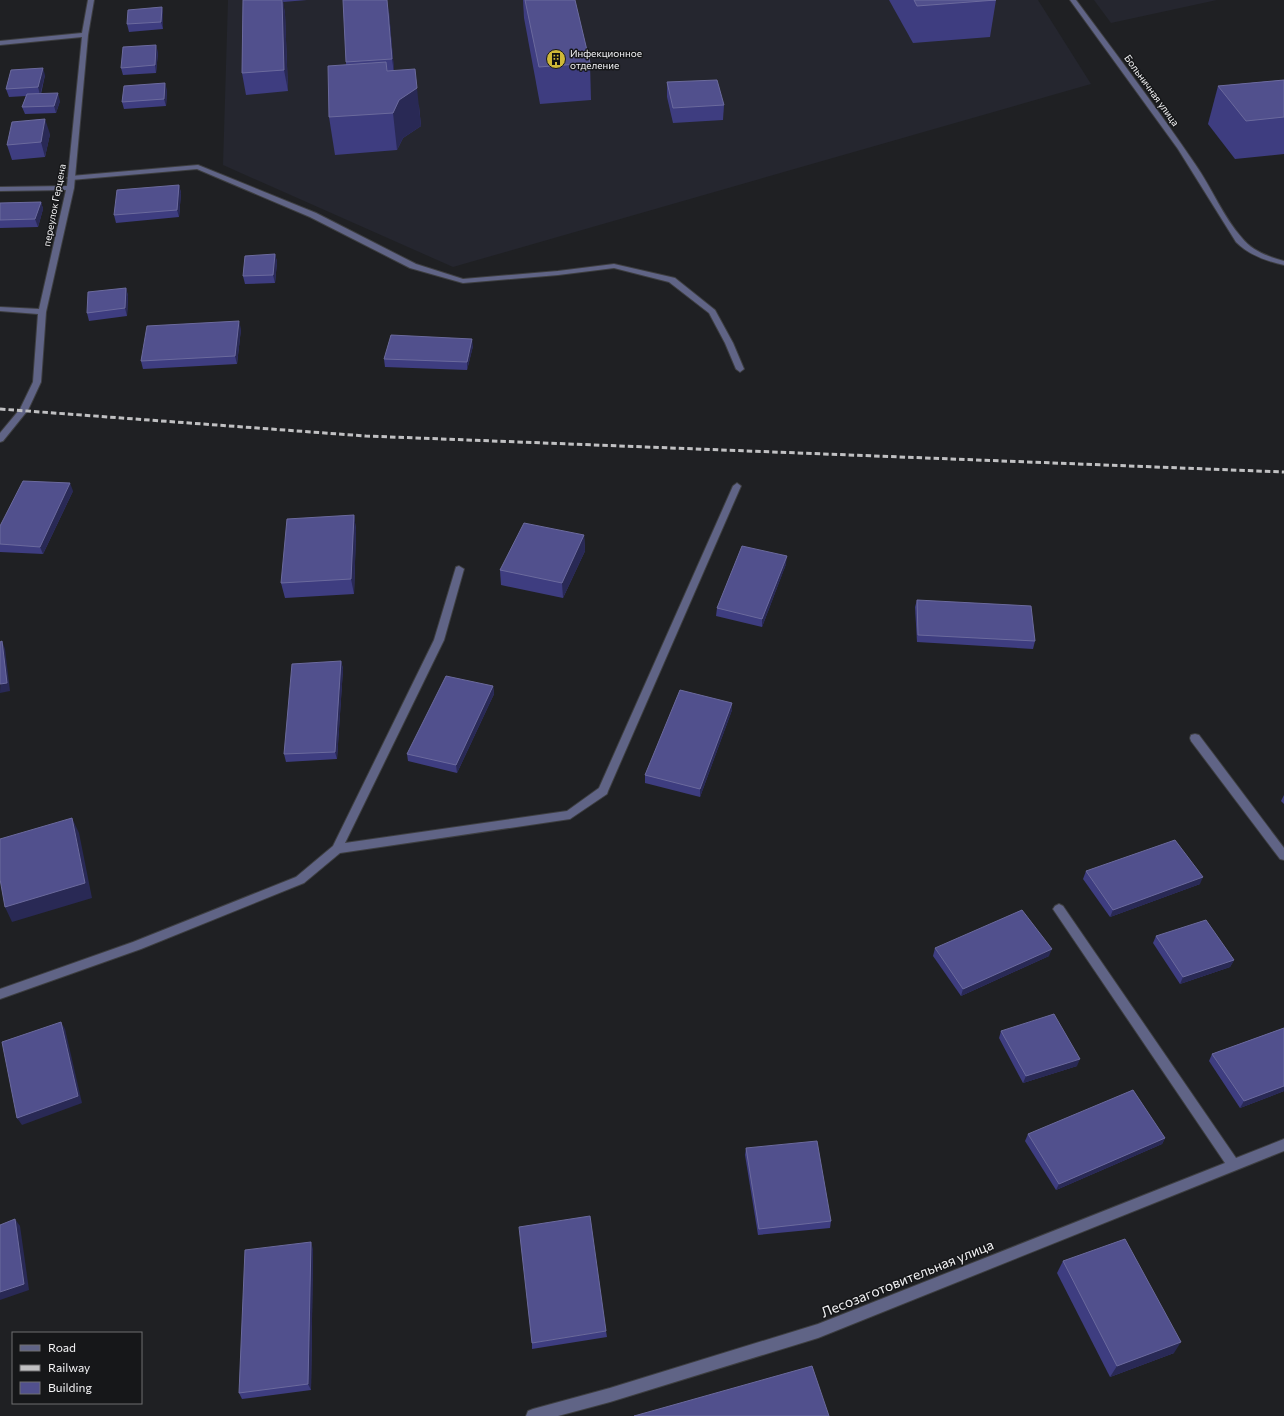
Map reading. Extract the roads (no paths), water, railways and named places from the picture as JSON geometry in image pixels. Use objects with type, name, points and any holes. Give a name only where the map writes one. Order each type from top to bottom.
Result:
[{"type":"street","name":"переулок Герцена","points":[[0,439],[24,410],[37,382],[42,312],[70,188],[91,0]]},
{"type":"street","name":"Больничная улица","points":[[1073,0],[1173,137],[1212,194],[1228,224],[1245,245],[1274,261],[1284,263]]},
{"type":"street","points":[[0,42],[86,35]]},
{"type":"street","points":[[71,178],[198,167],[313,215],[413,266],[463,281],[558,273],[614,266],[672,280],[712,312],[729,343],[740,369]]},
{"type":"street","points":[[0,189],[70,188]]},
{"type":"street","points":[[0,309],[42,312]]},
{"type":"street","points":[[336,849],[570,814],[603,792],[737,486]]},
{"type":"street","points":[[0,994],[137,946],[300,880],[336,849],[439,640],[459,568]]},
{"type":"street","points":[[1195,738],[1284,856]]},
{"type":"street","points":[[1059,909],[1234,1165]]},
{"type":"street","name":"Лесозаготовительная улица","points":[[533,1416],[610,1395],[818,1331],[1284,1145]]},
{"type":"railway","points":[[0,409],[366,436],[1284,472]]},
{"type":"place","name":"Инфекционное отделение","points":[[556,59]]}]
